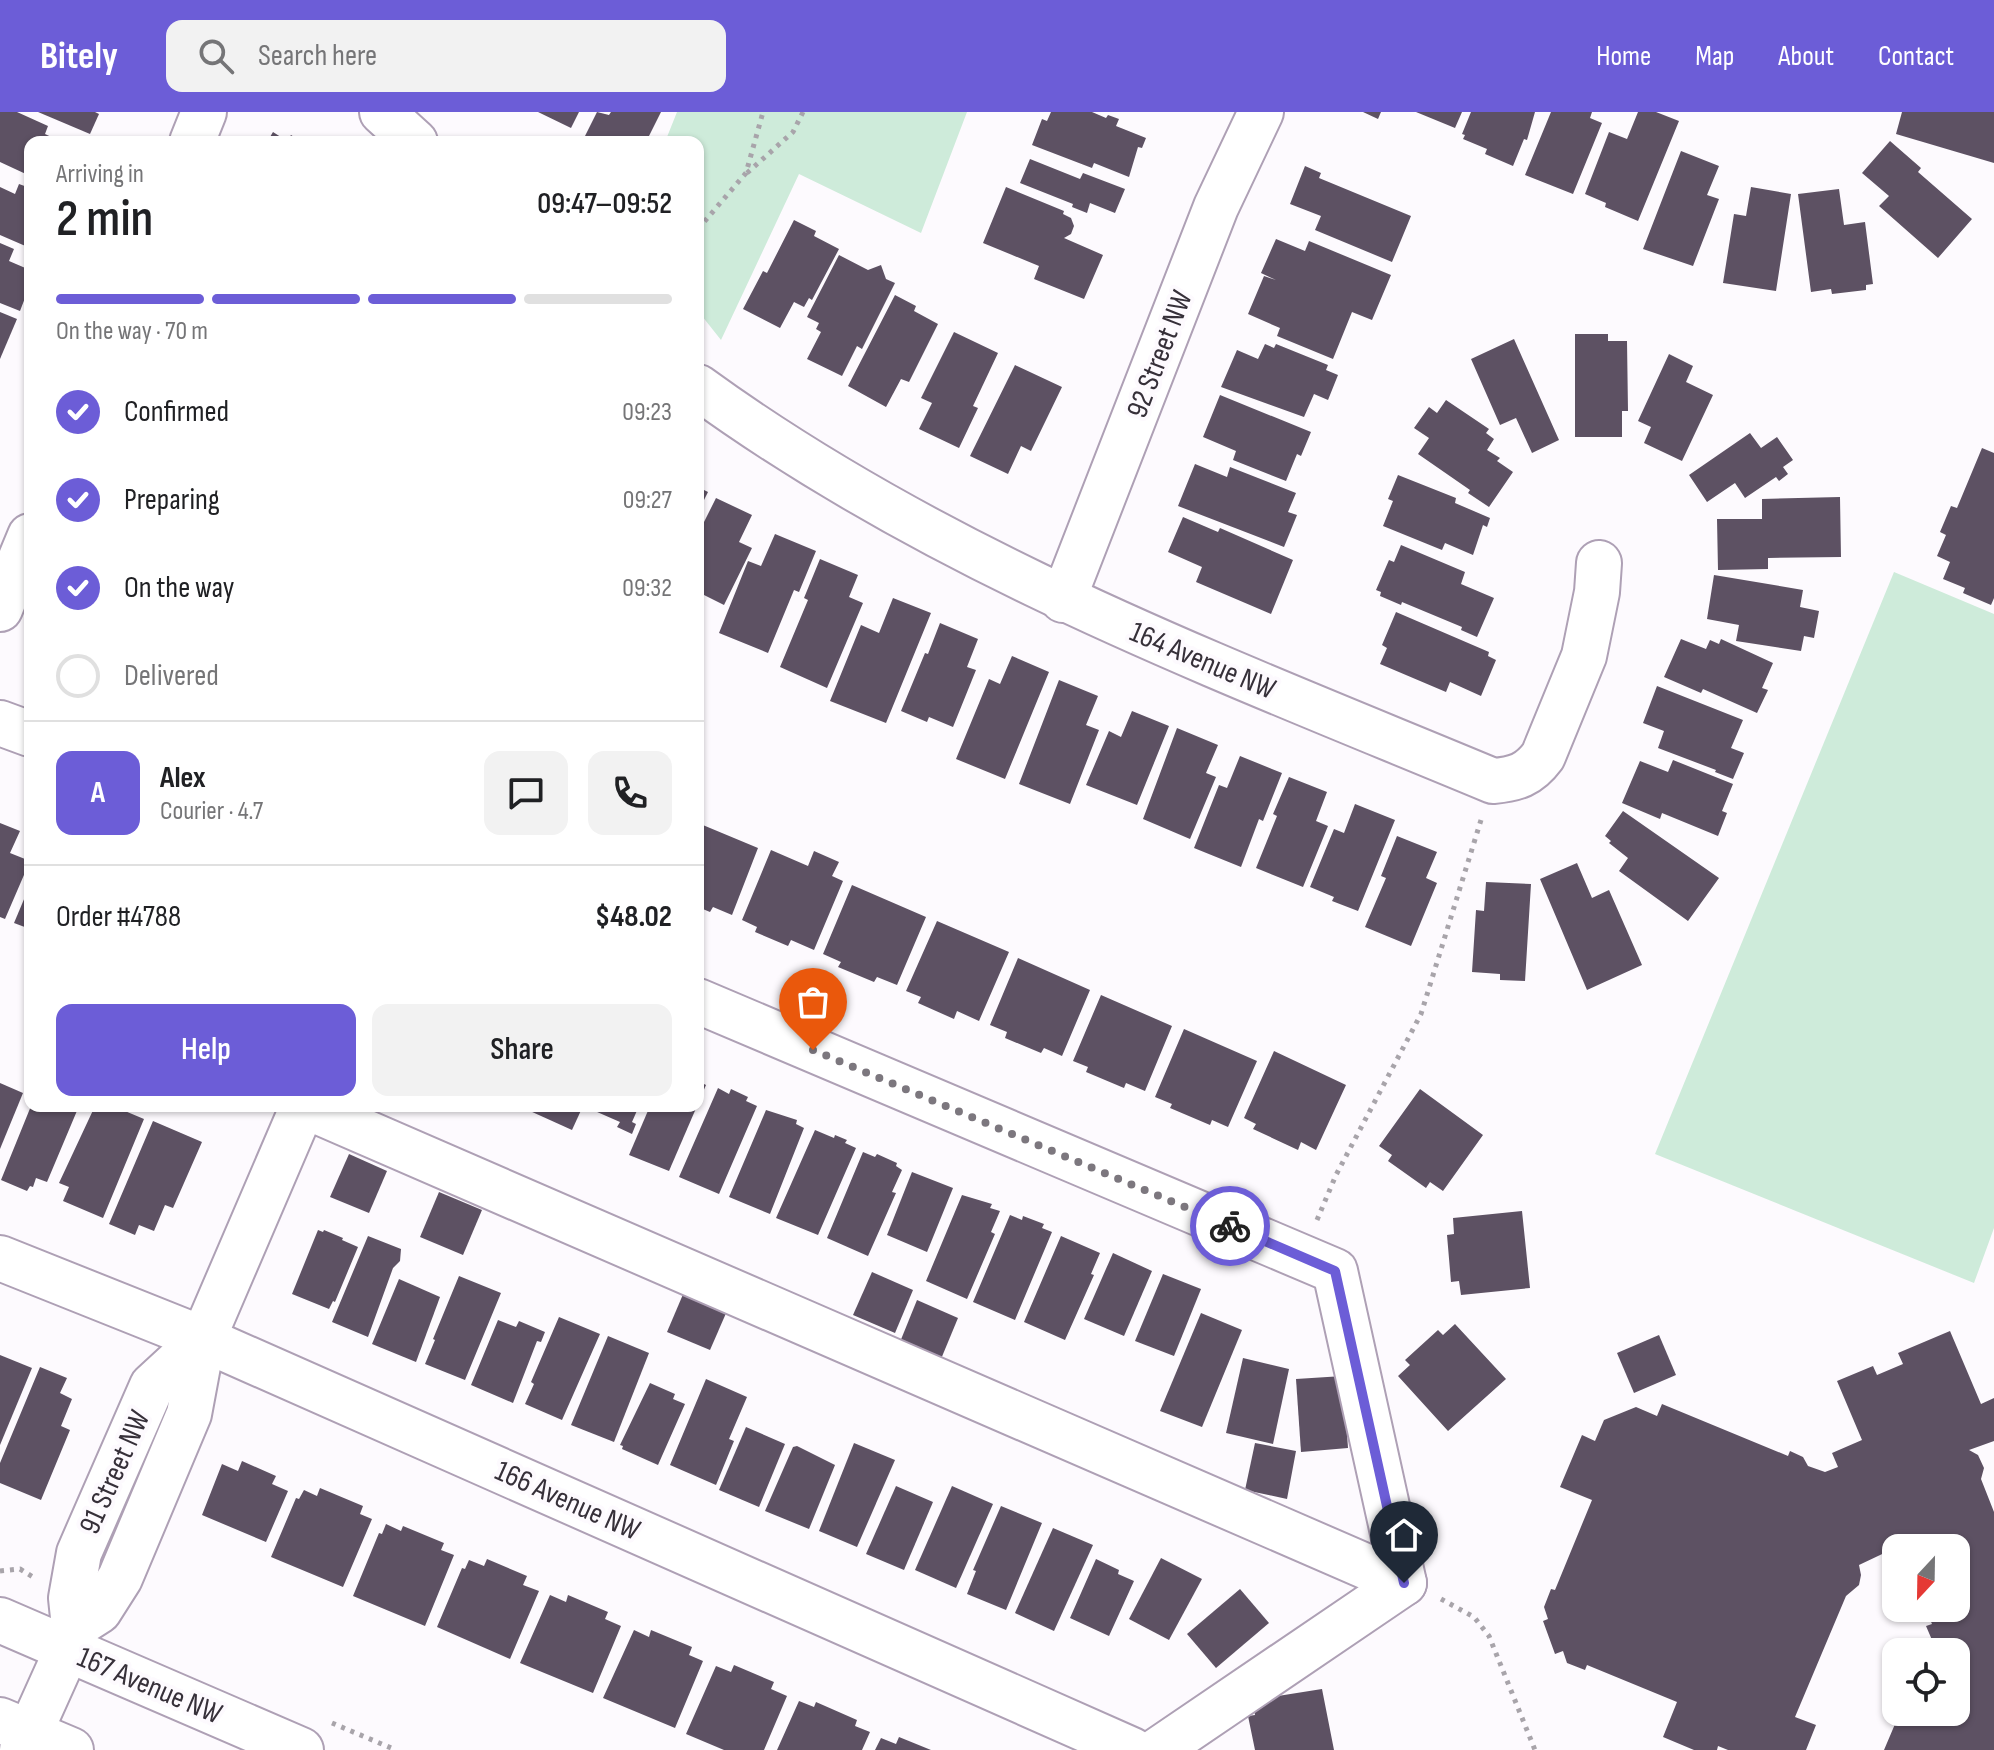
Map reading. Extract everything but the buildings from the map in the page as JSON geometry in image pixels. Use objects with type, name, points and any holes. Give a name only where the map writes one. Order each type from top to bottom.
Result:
[{"type":"street","points":[[194,136],[204,112]]},
{"type":"street","points":[[382,112],[408,136]]},
{"type":"street","name":"92 Street NW","points":[[1063,600],[1216,207],[1261,112]]},
{"type":"street","name":"164 Avenue NW","points":[[704,391],[817,468],[971,554],[1063,600],[1493,781]]},
{"type":"street","points":[[0,609],[24,551]]},
{"type":"street","points":[[1493,781],[1516,779],[1533,770],[1543,756],[1584,656],[1597,592],[1599,563]]},
{"type":"street","points":[[0,723],[24,732]]},
{"type":"street","points":[[704,1004],[1318,1264],[1404,1583]]},
{"type":"street","name":"91 Street NW","points":[[17,1734],[70,1639],[99,1611],[120,1578],[189,1414],[203,1339],[301,1112]]},
{"type":"street","points":[[318,1112],[1404,1583]]},
{"type":"street","name":"166 Avenue NW","points":[[0,1258],[203,1339],[1132,1750]]},
{"type":"street","points":[[1158,1750],[1404,1583]]},
{"type":"street","name":"167 Avenue NW","points":[[0,1620],[70,1639],[301,1750]]},
{"type":"street","points":[[17,1734],[71,1750]]},
{"type":"path","points":[[746,173],[763,112]]},
{"type":"path","points":[[704,222],[746,173],[793,132],[803,112]]},
{"type":"path","points":[[1318,1264],[1336,1175],[1421,1014],[1493,781]]},
{"type":"path","points":[[1404,1583],[1458,1607],[1483,1627],[1535,1750]]},
{"type":"green space","points":[[677,112],[967,112],[921,233],[799,174],[721,340],[704,319],[704,136],[667,136]]},
{"type":"green space","points":[[1894,572],[1994,614],[1994,1228],[1974,1283],[1655,1154]]},
{"type":"way so far","points":[[813,1050],[1230,1226]]},
{"type":"route","points":[[1230,1226],[1335,1271],[1404,1583]]}]
